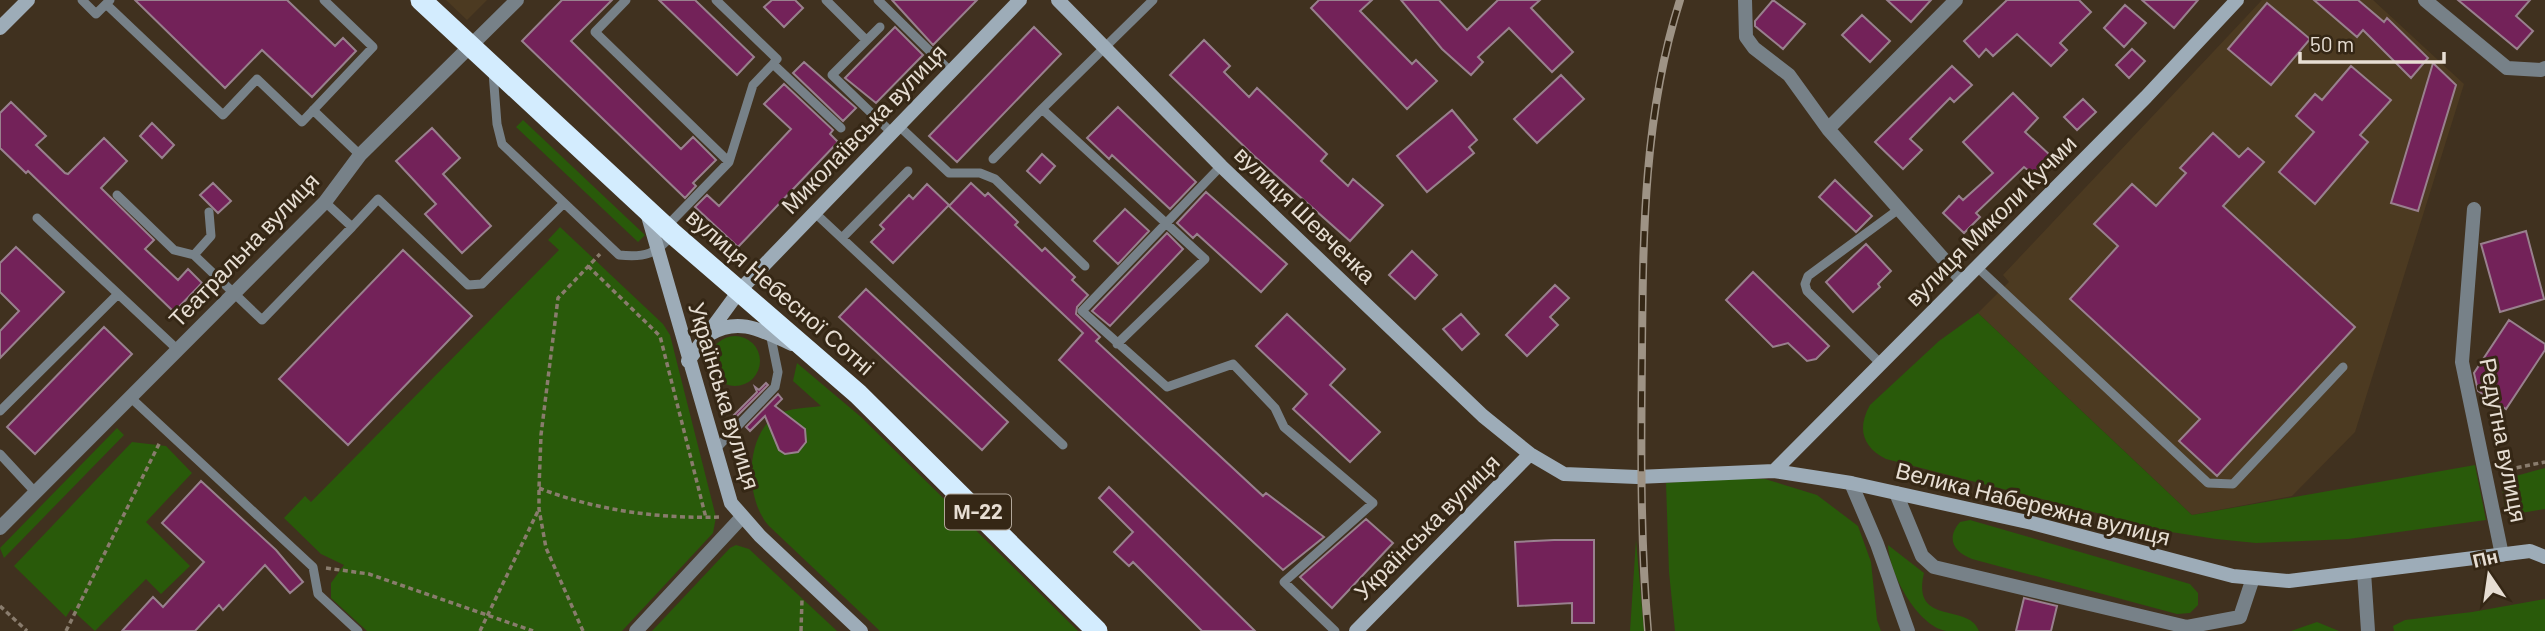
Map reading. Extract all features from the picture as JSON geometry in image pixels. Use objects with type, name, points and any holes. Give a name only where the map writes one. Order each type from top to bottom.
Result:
[{"type":"highway","name":"вулиця Небесної Сотні","points":[[421,0],[645,209],[811,352],[987,520],[1097,631]]},
{"type":"street","points":[[0,28],[28,0]]},
{"type":"street","name":"Театральна вулиця","points":[[0,528],[325,202],[360,155],[517,0]]},
{"type":"street","name":"Миколаївська вулиця","points":[[688,361],[740,290],[1020,0]]},
{"type":"street","name":"вулиця Шевченка","points":[[1058,0],[1221,166],[1483,416],[1530,454]]},
{"type":"street","points":[[1745,0],[1746,37],[1754,48],[1789,75],[1828,129],[1963,281]]},
{"type":"street","points":[[1828,129],[1956,0]]},
{"type":"street","name":"вулиця Миколи Кучми","points":[[1774,471],[2146,97],[2237,0]]},
{"type":"street","points":[[2425,0],[2507,68],[2543,69]]},
{"type":"street","name":"Українська вулиця","points":[[645,209],[731,503],[861,631]]},
{"type":"street","name":"Редутна вулиця","points":[[2473,209],[2462,362],[2502,555]]},
{"type":"street","points":[[706,336],[723,326],[745,325],[811,352]]},
{"type":"street","name":"Українська вулиця","points":[[1356,631],[1530,454]]},
{"type":"street","name":"Велика Набережна вулиця","points":[[1530,454],[1564,474],[1637,477],[1774,471],[1851,483],[2032,523],[2180,564],[2253,578],[2289,581],[2502,555],[2530,551],[2545,541]]},
{"type":"street","points":[[1851,483],[1877,544],[1908,631]]},
{"type":"street","points":[[1896,493],[1918,546],[1934,567],[2187,627],[2240,617],[2253,578]]},
{"type":"street","points":[[636,631],[743,517]]},
{"type":"street","name":"Велика Набережна вулиця","points":[[2530,551],[2545,556]]},
{"type":"street","points":[[2364,572],[2368,631]]},
{"type":"lane","points":[[82,0],[96,14],[108,2],[223,115],[257,79],[302,122],[373,47],[324,0]]},
{"type":"lane","points":[[626,0],[595,32],[729,162]]},
{"type":"lane","points":[[493,66],[497,124],[502,144],[619,255],[639,258],[657,252],[669,230],[729,162],[753,85],[777,59],[716,0]]},
{"type":"lane","points":[[826,0],[866,40]]},
{"type":"lane","points":[[878,0],[951,72]]},
{"type":"lane","points":[[993,159],[1153,0]]},
{"type":"lane","points":[[880,27],[832,75],[948,173],[980,173],[995,179],[1085,265]]},
{"type":"lane","points":[[773,64],[841,128]]},
{"type":"lane","points":[[1042,109],[1205,259],[1117,344]]},
{"type":"lane","points":[[313,110],[360,155]]},
{"type":"lane","points":[[1221,166],[1082,311],[1167,387],[1233,363],[1275,408],[1283,427],[1373,503],[1284,582],[1335,631]]},
{"type":"lane","points":[[842,238],[908,171]]},
{"type":"lane","points":[[117,195],[174,250],[194,254],[262,320],[378,199],[467,285],[482,284],[564,203]]},
{"type":"lane","points":[[325,202],[352,227]]},
{"type":"lane","points":[[1881,363],[1807,292],[1805,284],[1808,276],[1899,209]]},
{"type":"lane","points":[[194,254],[211,236],[209,212]]},
{"type":"lane","points":[[815,213],[1063,445]]},
{"type":"lane","points":[[37,218],[178,350]]},
{"type":"lane","points":[[1977,267],[2208,483],[2233,484],[2343,367]]},
{"type":"lane","points":[[0,411],[118,294]]},
{"type":"lane","points":[[714,451],[775,387],[779,372],[762,308]]},
{"type":"lane","points":[[131,397],[313,567],[318,594],[358,631]]},
{"type":"lane","points":[[0,454],[36,493]]},
{"type":"path","points":[[583,631],[546,548],[539,509],[541,435],[558,298],[608,245]]},
{"type":"path","points":[[588,267],[660,337],[706,518]]},
{"type":"path","points":[[66,631],[166,430]]},
{"type":"path","points":[[2484,474],[2545,461]]},
{"type":"path","points":[[539,488],[562,497],[650,514],[706,518],[743,517]]},
{"type":"path","points":[[480,631],[539,509]]},
{"type":"path","points":[[313,567],[359,572],[533,631]]},
{"type":"path","points":[[801,631],[803,576]]},
{"type":"path","points":[[0,606],[27,631]]},
{"type":"shaded area","points":[[446,0],[487,0],[467,20]]},
{"type":"shaded area","points":[[2262,0],[2373,0],[2464,84],[2355,432],[2292,496],[2192,515],[1978,313],[2009,282],[2003,275]]},
{"type":"green space","points":[[523,120],[645,235],[638,242],[516,127]]},
{"type":"green space","points":[[560,227],[663,324],[670,335],[716,517],[713,533],[622,631],[367,631],[331,598],[331,583],[344,565],[321,554],[284,518],[305,496],[311,502],[559,250],[548,240]]},
{"type":"green space","points":[[1978,313],[2192,515],[2475,465],[2486,520],[2348,539],[2256,543],[2216,539],[2171,532],[1886,459],[1878,454],[1864,436],[1864,421],[1870,405],[1939,341]]},
{"type":"green space","points":[[735,336],[753,343],[760,361],[753,379],[735,386],[717,379],[710,361],[717,343]]},
{"type":"green space","points":[[797,363],[861,417],[1078,631],[880,631],[769,526],[755,500],[752,484],[754,451],[759,436],[767,423],[778,414],[793,409],[821,406],[793,381]]},
{"type":"green space","points":[[117,428],[124,435],[4,558],[0,548]]},
{"type":"green space","points":[[132,442],[166,446],[192,473],[146,522],[190,566],[161,594],[146,579],[95,631],[71,609],[66,617],[14,566]]},
{"type":"green space","points":[[2545,468],[2545,509],[2509,515],[2505,509],[2501,480]]},
{"type":"green space","points":[[1765,479],[1817,495],[1858,526],[1871,562],[1877,620],[1881,631],[1675,631],[1669,572],[1666,483]]},
{"type":"green space","points":[[1970,520],[2190,584],[2198,593],[2198,605],[2190,613],[2177,614],[1972,559],[1960,553],[1953,539],[1960,522]]},
{"type":"green space","points":[[1636,540],[1644,631],[1630,631]]},
{"type":"green space","points":[[736,545],[749,549],[837,631],[652,631],[730,548]]},
{"type":"green space","points":[[1888,545],[1924,573],[1922,590],[1926,601],[1933,607],[1973,622],[1979,631],[1946,631],[1924,619],[1899,582]]},
{"type":"green space","points":[[2545,599],[2545,631],[2394,631],[2393,626],[2405,620]]},
{"type":"green space","points":[[2317,622],[2339,631],[2291,631]]},
{"type":"building","points":[[135,0],[287,0],[335,46],[343,38],[356,51],[312,97],[262,50],[225,88]]},
{"type":"building","points":[[562,0],[612,0],[571,41],[681,149],[693,137],[716,160],[693,183],[696,186],[685,198],[522,41]]},
{"type":"building","points":[[659,0],[695,0],[754,57],[737,75]]},
{"type":"building","points":[[772,0],[795,0],[803,8],[784,27],[764,7]]},
{"type":"building","points":[[892,0],[977,0],[933,45]]},
{"type":"building","points":[[1319,0],[1372,0],[1360,11],[1412,64],[1416,60],[1437,81],[1407,109],[1311,8]]},
{"type":"building","points":[[1401,0],[1439,0],[1467,30],[1498,0],[1540,0],[1531,8],[1573,52],[1552,72],[1509,28],[1478,57],[1483,62],[1471,75],[1442,49]]},
{"type":"building","points":[[1773,0],[1805,24],[1783,49],[1755,26],[1755,21]]},
{"type":"building","points":[[1887,0],[1931,0],[1911,22]]},
{"type":"building","points":[[2007,0],[2079,0],[2091,12],[2060,43],[2067,50],[2051,66],[2017,34],[1993,56],[1986,49],[1979,57],[1964,41]]},
{"type":"building","points":[[2142,0],[2198,0],[2174,28]]},
{"type":"building","points":[[2314,0],[2358,0],[2384,22],[2387,18],[2428,58],[2411,78],[2363,30],[2357,37]]},
{"type":"building","points":[[2458,0],[2530,0],[2516,16],[2533,31],[2517,49]]},
{"type":"building","points":[[2267,3],[2310,39],[2271,85],[2228,49]]},
{"type":"building","points":[[2125,5],[2146,23],[2124,47],[2104,28]]},
{"type":"building","points":[[1862,15],[1890,41],[1870,62],[1842,35]]},
{"type":"building","points":[[895,27],[923,55],[876,103],[845,78]]},
{"type":"building","points":[[1034,27],[1061,54],[957,162],[929,136]]},
{"type":"building","points":[[1204,40],[1230,66],[1224,72],[1249,97],[1257,88],[1327,154],[1321,161],[1348,186],[1353,179],[1383,205],[1350,241],[1253,155],[1170,75]]},
{"type":"building","points":[[2132,49],[2145,61],[2129,78],[2116,65]]},
{"type":"building","points":[[804,62],[856,108],[843,121],[793,73]]},
{"type":"building","points":[[2433,63],[2456,85],[2418,211],[2391,203]]},
{"type":"building","points":[[1952,66],[1972,85],[1954,102],[1950,98],[1910,139],[1922,150],[1903,169],[1875,142]]},
{"type":"building","points":[[2351,66],[2391,100],[2360,135],[2368,142],[2315,204],[2279,172],[2314,132],[2296,116],[2315,94],[2322,100]]},
{"type":"building","points":[[1561,75],[1584,99],[1537,143],[1514,119]]},
{"type":"building","points":[[784,84],[833,130],[830,134],[838,142],[738,247],[695,207],[707,195],[719,206],[791,129],[764,104]]},
{"type":"building","points":[[2013,93],[2038,118],[2025,132],[2051,156],[2034,175],[2024,167],[1976,213],[1980,217],[1964,233],[1943,213],[1959,196],[1963,200],[1993,173],[1963,142]]},
{"type":"building","points":[[2083,99],[2096,112],[2077,130],[2064,117]]},
{"type":"building","points":[[11,102],[46,136],[36,145],[65,173],[68,174],[104,138],[127,161],[101,188],[154,240],[145,249],[178,280],[188,269],[202,283],[174,312],[28,171],[26,173],[0,148],[0,113]]},
{"type":"building","points":[[1118,107],[1196,182],[1170,209],[1112,155],[1109,159],[1087,138]]},
{"type":"building","points":[[1452,110],[1477,140],[1469,147],[1474,153],[1427,192],[1397,156]]},
{"type":"building","points":[[152,123],[174,145],[162,158],[140,136]]},
{"type":"building","points":[[432,128],[460,158],[443,174],[491,226],[462,253],[425,214],[436,204],[396,161]]},
{"type":"building","points":[[2213,133],[2239,157],[2248,148],[2264,162],[2223,206],[2355,327],[2217,476],[2179,441],[2200,419],[2070,299],[2118,246],[2094,224],[2132,184],[2156,206],[2186,173],[2180,168]]},
{"type":"building","points":[[1042,154],[1055,166],[1040,183],[1027,171]]},
{"type":"building","points":[[1835,180],[1872,216],[1856,232],[1819,197]]},
{"type":"building","points":[[213,183],[231,201],[218,213],[200,195]]},
{"type":"building","points":[[971,183],[985,196],[988,193],[1018,222],[1015,225],[1042,251],[1045,248],[1075,277],[1072,280],[1088,295],[1077,307],[1076,314],[1100,337],[1096,341],[1263,496],[1266,493],[1324,537],[1283,570],[1059,360],[1083,333],[949,206]]},
{"type":"building","points":[[927,184],[949,205],[893,263],[871,242],[884,229],[880,225],[909,195],[913,199]]},
{"type":"building","points":[[1206,192],[1287,264],[1261,292],[1197,234],[1193,238],[1177,223]]},
{"type":"building","points":[[1125,209],[1149,231],[1118,264],[1094,241]]},
{"type":"building","points":[[2526,231],[2544,299],[2500,312],[2481,244]]},
{"type":"building","points":[[1167,233],[1183,249],[1110,326],[1092,311]]},
{"type":"building","points":[[1866,244],[1891,271],[1878,284],[1880,287],[1853,312],[1826,282]]},
{"type":"building","points":[[16,247],[64,292],[0,358],[0,331],[19,311],[0,292],[0,263]]},
{"type":"building","points":[[403,250],[472,316],[348,445],[279,379]]},
{"type":"building","points":[[1412,251],[1437,275],[1415,299],[1389,275]]},
{"type":"building","points":[[1753,272],[1829,346],[1816,359],[1807,361],[1788,343],[1773,347],[1726,300]]},
{"type":"building","points":[[1555,285],[1569,298],[1550,317],[1558,325],[1527,356],[1506,335]]},
{"type":"building","points":[[866,289],[1008,422],[982,450],[839,317]]},
{"type":"building","points":[[1287,314],[1345,369],[1330,385],[1380,432],[1350,462],[1293,409],[1307,394],[1256,346]]},
{"type":"building","points":[[1461,314],[1479,334],[1462,350],[1443,329]]},
{"type":"building","points":[[2509,320],[2545,344],[2545,350],[2506,409],[2478,391],[2474,373]]},
{"type":"building","points":[[104,327],[132,354],[35,454],[7,427]]},
{"type":"building","points":[[766,383],[768,385],[736,417],[734,415],[757,392],[755,387],[759,390]]},
{"type":"building","points":[[778,394],[782,399],[775,406],[805,429],[806,442],[798,452],[785,454],[779,450],[765,416],[750,431],[746,427]]},
{"type":"building","points":[[201,481],[276,550],[303,582],[290,593],[265,565],[223,610],[219,605],[195,631],[122,631],[153,597],[163,607],[204,562],[162,523]]},
{"type":"building","points":[[1109,487],[1255,631],[1202,631],[1133,562],[1129,566],[1114,552],[1133,532],[1099,498]]},
{"type":"building","points":[[1366,519],[1393,543],[1332,608],[1300,577]]},
{"type":"building","points":[[1594,540],[1594,623],[1572,623],[1572,603],[1518,606],[1515,542]]},
{"type":"building","points":[[2024,598],[2057,606],[2051,631],[2016,631]]},
{"type":"railway","points":[[1648,631],[1641,455],[1645,217],[1652,129],[1668,43],[1680,0]]}]
